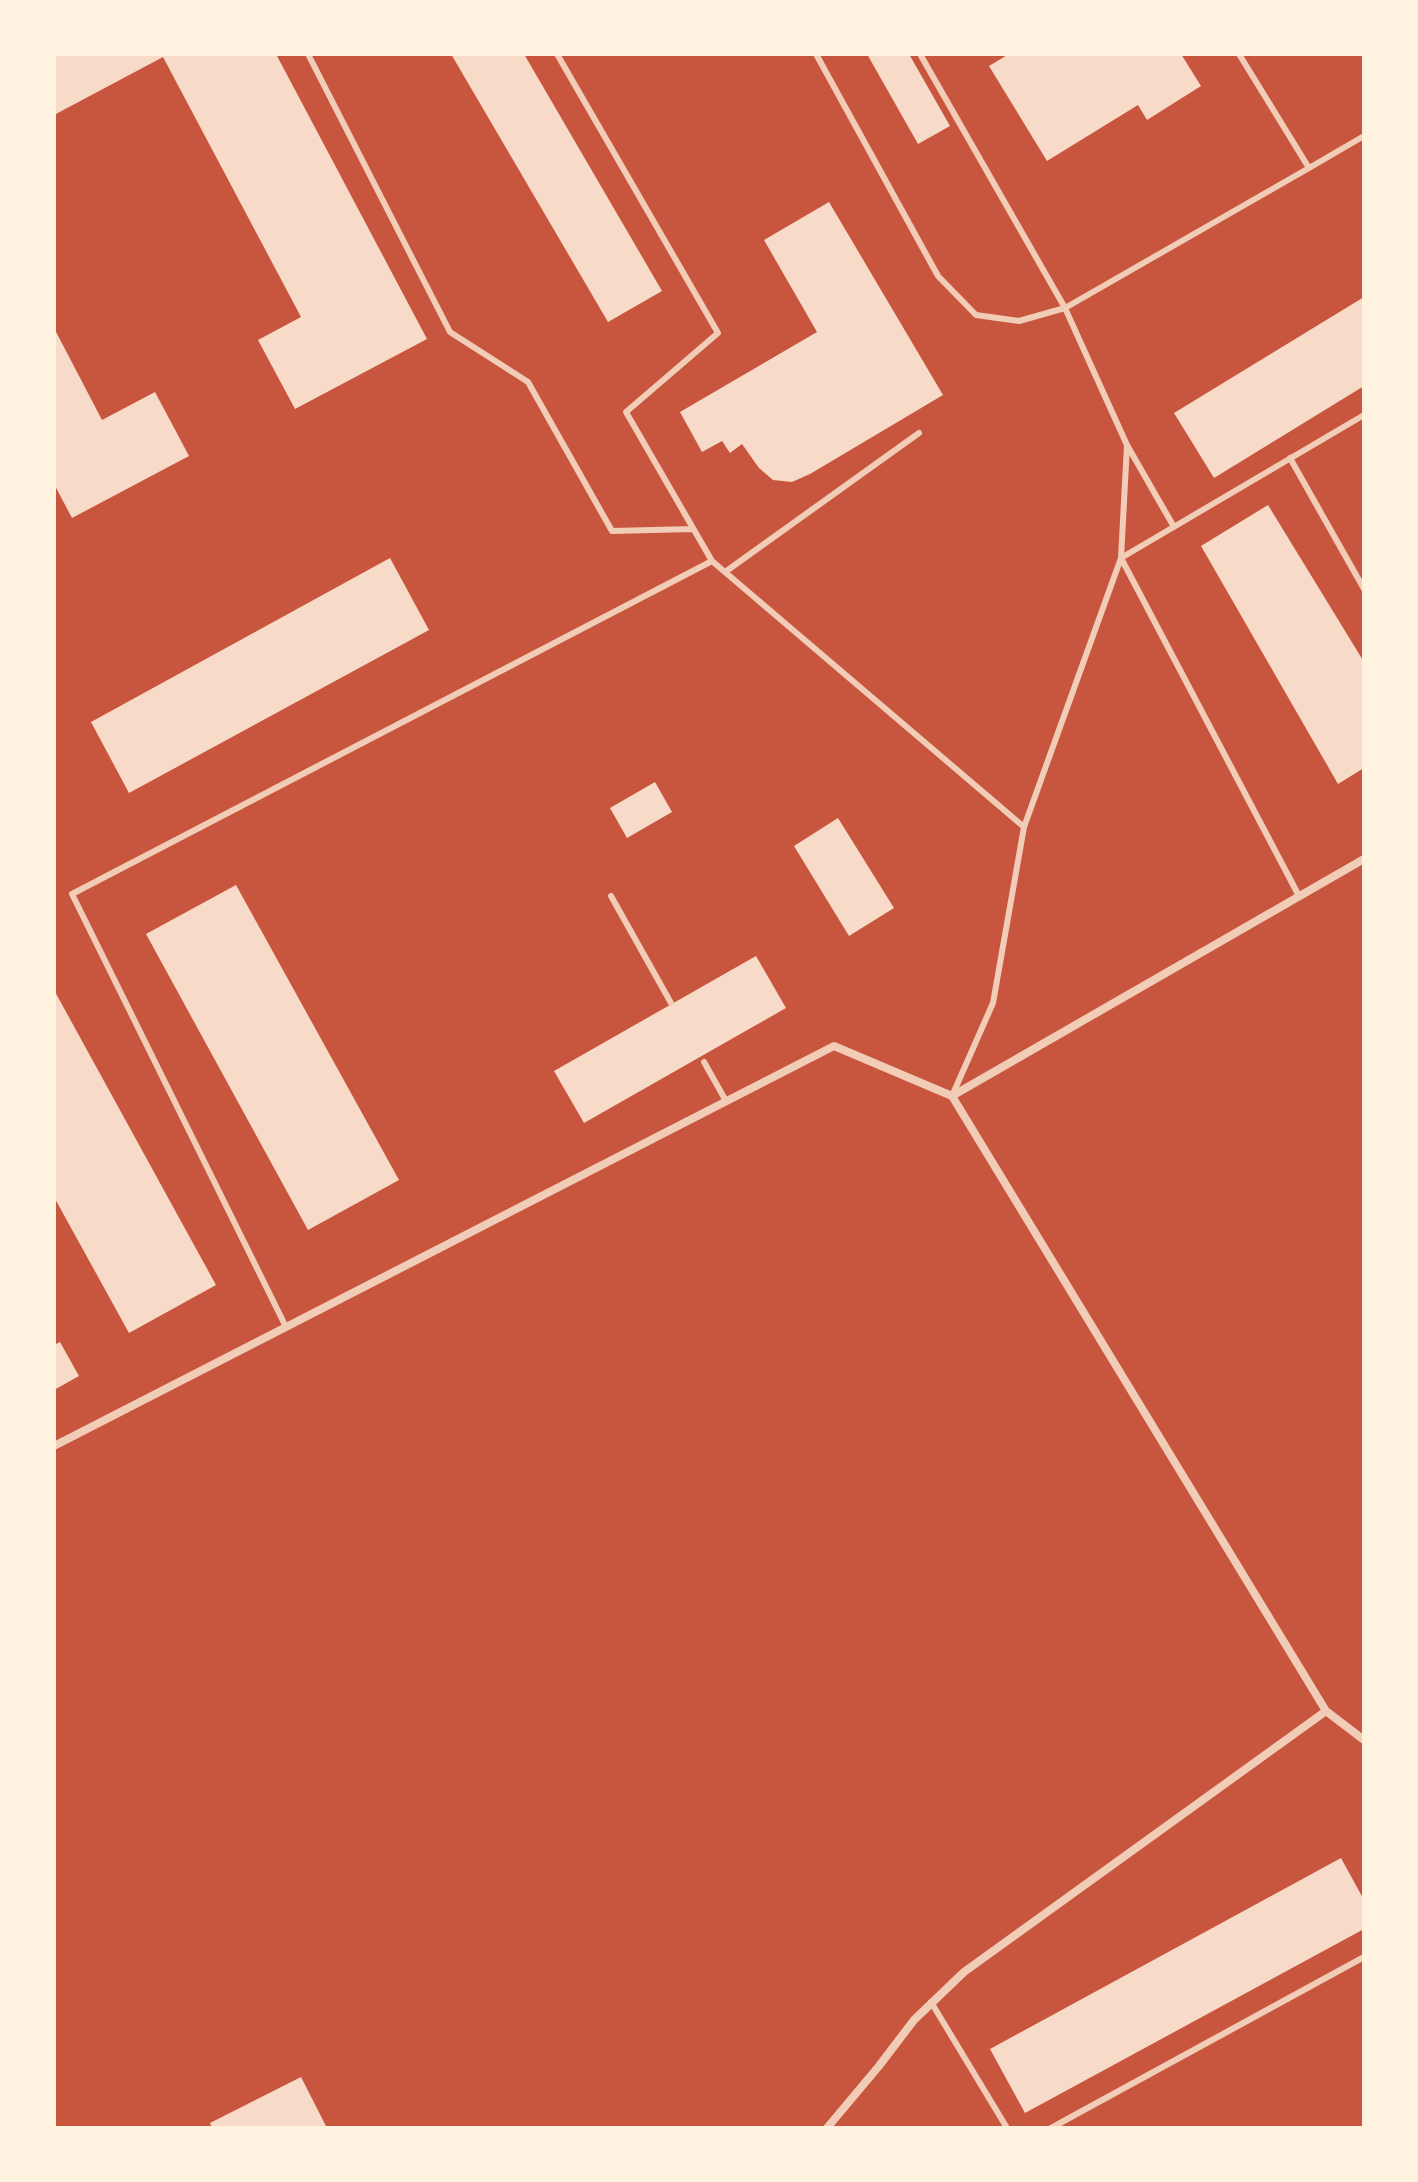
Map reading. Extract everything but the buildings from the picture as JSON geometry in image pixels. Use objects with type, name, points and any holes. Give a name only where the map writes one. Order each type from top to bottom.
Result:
[{"type":"street","points":[[952,1096],[1364,859]]},
{"type":"street","points":[[54,1446],[834,1046],[952,1096],[1326,1711],[1364,1740]]},
{"type":"street","points":[[827,2128],[914,2020],[964,1972],[1326,1711]]},
{"type":"lane","points":[[308,54],[450,332],[528,382],[612,531],[693,529]]},
{"type":"lane","points":[[557,54],[718,333],[626,412],[712,561],[1024,827]]},
{"type":"lane","points":[[816,54],[938,276],[976,315],[1019,321],[1065,308],[1364,136]]},
{"type":"lane","points":[[920,54],[1065,308],[1127,445],[1174,527]]},
{"type":"lane","points":[[1239,54],[1309,168]]},
{"type":"lane","points":[[1121,558],[1364,415]]},
{"type":"lane","points":[[725,572],[919,433]]},
{"type":"lane","points":[[952,1096],[993,1003],[1024,827],[1121,558],[1127,445]]},
{"type":"lane","points":[[1290,458],[1364,589]]},
{"type":"lane","points":[[1121,558],[1299,896]]},
{"type":"lane","points":[[286,1327],[72,894],[712,561]]},
{"type":"lane","points":[[611,896],[671,1003]]},
{"type":"lane","points":[[704,1062],[726,1101]]},
{"type":"lane","points":[[1051,2128],[1364,1957]]},
{"type":"lane","points":[[931,2002],[1007,2128]]}]
